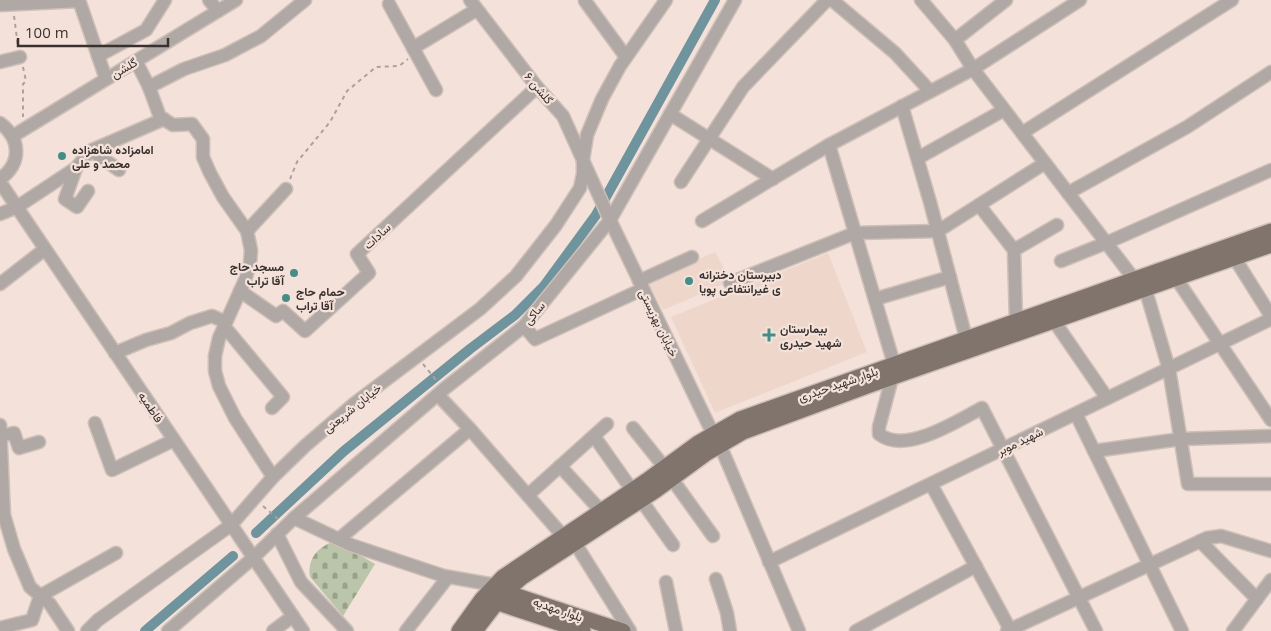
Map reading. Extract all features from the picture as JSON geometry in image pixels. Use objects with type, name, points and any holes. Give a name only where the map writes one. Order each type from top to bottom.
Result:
[{"type":"main road","name":"بلوار شهید حیدری","points":[[893,371],[1054,320],[1271,231]]},
{"type":"main road","name":"بلوار شهید حیدری","points":[[569,539],[716,440],[743,432],[893,371],[966,338],[1016,321],[1139,286],[1176,278],[1271,245]]},
{"type":"main road","name":"بلوار شهید حیدری","points":[[459,631],[495,594],[520,578],[569,539],[600,511],[637,495]]},
{"type":"main road","name":"بلوار شهید حیدری","points":[[475,631],[495,594]]},
{"type":"main road","name":"بلوار مهدیه","points":[[495,594],[583,631]]},
{"type":"main road","name":"بلوار مهدیه","points":[[495,594],[623,631]]},
{"type":"street","points":[[0,5],[79,0],[106,79]]},
{"type":"street","points":[[98,56],[146,30],[165,0]]},
{"type":"street","points":[[208,0],[218,11]]},
{"type":"street","name":"گلشن","points":[[13,136],[236,0]]},
{"type":"street","points":[[149,87],[184,69],[225,55],[261,36],[305,0]]},
{"type":"street","points":[[586,0],[626,57]]},
{"type":"street","name":"خیابان شریعتی","points":[[87,631],[101,625],[231,525],[305,446],[355,403],[480,309],[516,276],[556,225],[580,188],[587,135],[598,108],[626,57],[666,0]]},
{"type":"street","name":"ساکی","points":[[168,631],[253,558],[294,518],[439,390],[524,326],[608,216],[670,114],[735,0]]},
{"type":"street","points":[[681,182],[743,87],[827,0]]},
{"type":"street","points":[[832,0],[895,52],[930,91]]},
{"type":"street","points":[[923,0],[955,40],[973,69],[1139,286],[1169,369],[1188,484],[1271,484]]},
{"type":"street","points":[[955,40],[1006,0]]},
{"type":"street","points":[[702,221],[829,145],[973,69],[1080,0]]},
{"type":"street","points":[[1022,133],[1232,0]]},
{"type":"street","points":[[389,4],[436,90]]},
{"type":"street","points":[[414,50],[473,5]]},
{"type":"street","name":"گلشن ۶","points":[[473,5],[536,87],[563,116],[594,184]]},
{"type":"street","points":[[0,62],[20,57]]},
{"type":"street","points":[[136,61],[149,87],[160,117],[174,125],[192,124],[203,139],[203,157],[210,173],[223,197],[248,231],[251,250],[250,264],[219,338],[215,356],[215,371],[219,386],[235,418],[273,478]]},
{"type":"street","points":[[1068,193],[1187,128],[1271,72]]},
{"type":"street","name":"سادات","points":[[240,291],[276,316],[283,311],[305,331],[369,273],[357,254],[536,87]]},
{"type":"street","points":[[902,106],[918,158],[966,338]]},
{"type":"street","points":[[918,158],[1004,110]]},
{"type":"street","points":[[670,114],[773,179]]},
{"type":"street","points":[[0,214],[17,207],[76,168],[92,150],[164,120]]},
{"type":"street","points":[[0,123],[13,136],[16,146],[13,166],[0,181]]},
{"type":"street","points":[[829,145],[875,299],[893,371],[878,427],[879,434],[886,439],[895,441],[913,440],[941,429],[982,408],[1096,631]]},
{"type":"street","points":[[92,150],[119,170]]},
{"type":"street","points":[[730,283],[855,232],[938,231],[1045,163]]},
{"type":"street","points":[[76,168],[65,199],[77,207],[88,191]]},
{"type":"street","points":[[1061,261],[1271,170]]},
{"type":"street","name":"فاطمیه","points":[[0,181],[303,631]]},
{"type":"street","name":"خیابان بهزیستی","points":[[594,184],[716,440],[799,631]]},
{"type":"street","points":[[248,231],[286,189]]},
{"type":"street","points":[[979,205],[1014,250],[1016,321]]},
{"type":"street","points":[[1014,250],[1057,225]]},
{"type":"street","points":[[0,284],[45,249]]},
{"type":"street","points":[[524,326],[535,339],[641,285],[692,256]]},
{"type":"street","points":[[1234,257],[1271,318]]},
{"type":"street","points":[[875,299],[950,276]]},
{"type":"street","points":[[1176,278],[1271,420]]},
{"type":"street","points":[[115,353],[212,316],[225,324],[283,397],[272,408]]},
{"type":"street","name":"شهید موبر","points":[[769,562],[1271,318]]},
{"type":"street","points":[[1054,320],[1107,398]]},
{"type":"street","points":[[439,390],[528,495],[569,539],[630,631]]},
{"type":"street","points":[[1076,414],[1182,631]]},
{"type":"street","points":[[95,423],[112,470],[174,440]]},
{"type":"street","points":[[528,495],[607,424]]},
{"type":"street","points":[[0,425],[4,515],[14,549],[30,587],[50,604],[68,631]]},
{"type":"street","points":[[339,539],[470,428]]},
{"type":"street","points":[[633,428],[713,536]]},
{"type":"street","points":[[0,436],[14,433],[18,448],[39,442]]},
{"type":"street","points":[[594,436],[672,545]]},
{"type":"street","points":[[1094,451],[1181,439],[1271,436]]},
{"type":"street","points":[[560,466],[600,511]]},
{"type":"street","points":[[931,484],[1009,630],[1207,538],[1221,536],[1271,552]]},
{"type":"street","points":[[294,518],[339,539],[495,594]]},
{"type":"street","points":[[277,534],[301,582],[347,631]]},
{"type":"street","points":[[1200,541],[1257,599]]},
{"type":"street","points":[[0,628],[32,620],[40,596],[116,553]]},
{"type":"street","points":[[856,631],[976,566]]},
{"type":"street","points":[[406,631],[448,576]]},
{"type":"street","points":[[716,579],[727,613],[730,631]]},
{"type":"street","points":[[1233,631],[1271,580]]},
{"type":"street","points":[[666,582],[676,631]]},
{"type":"street","points":[[273,631],[293,616]]},
{"type":"path","points":[[286,189],[297,162],[330,122],[347,90],[376,67],[399,66],[414,50]]},
{"type":"path","points":[[424,365],[439,390]]},
{"type":"path","points":[[264,506],[277,518]]},
{"type":"shaded area","name":"دبیرستان دخترانه ی غیرانتفاعی پویا","points":[[715,252],[731,281],[663,310],[648,282]]},
{"type":"shaded area","name":"بیمارستان شهید حیدری","points":[[828,253],[867,352],[715,413],[671,317]]},
{"type":"green space","points":[[333,542],[341,544],[375,564],[343,616],[310,577],[309,571],[314,555],[322,547]]},
{"type":"waterway","points":[[256,533],[344,451],[515,315],[544,286],[596,215],[715,0]]},
{"type":"waterway","points":[[145,631],[233,556]]},
{"type":"place","name":"امامزاده شاهزاده محمد و علی","points":[[62,156]]},
{"type":"place","name":"مسجد حاج آقا تراب","points":[[294,273]]},
{"type":"place","name":"دبیرستان دخترانه ی غیرانتفاعی پویا","points":[[689,281]]},
{"type":"place","name":"حمام حاج آقا تراب","points":[[286,298]]},
{"type":"place","name":"بیمارستان شهید حیدری","points":[[769,335]]}]
